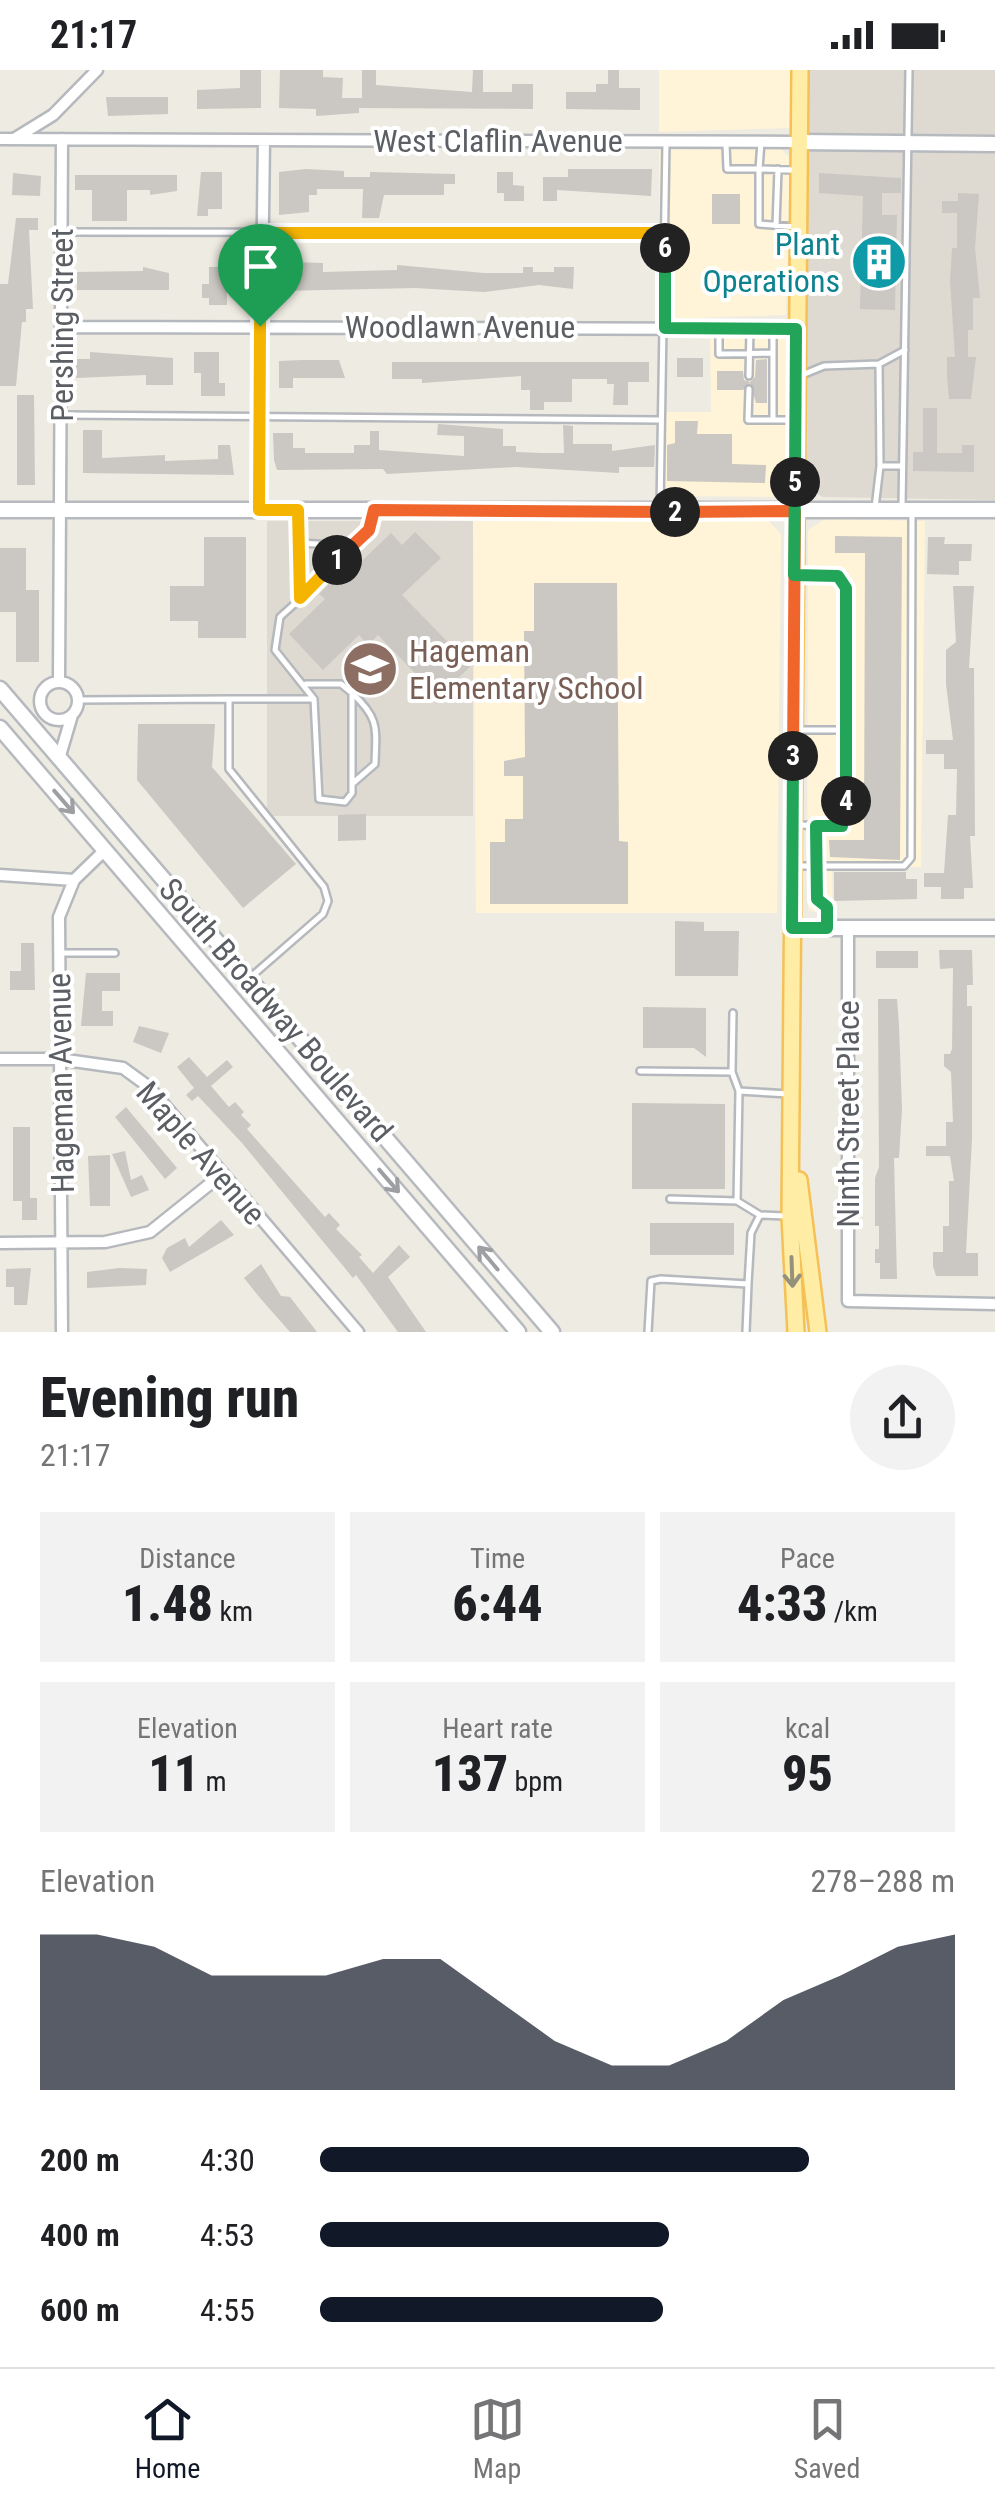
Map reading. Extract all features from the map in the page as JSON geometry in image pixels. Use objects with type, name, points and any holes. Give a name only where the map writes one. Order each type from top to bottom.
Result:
[{"type":"main road","points":[[800,70],[792,1094],[794,1142],[818,1332]]},
{"type":"main road","name":"West Claflin Avenue","points":[[800,142],[995,144]]},
{"type":"main road","points":[[0,510],[995,510]]},
{"type":"main road","name":"South Broadway Boulevard","points":[[0,689],[552,1332]]},
{"type":"main road","name":"South Broadway Boulevard","points":[[0,728],[518,1332]]},
{"type":"main road","points":[[792,928],[995,928]]},
{"type":"main road","points":[[794,1142],[790,1217],[796,1332]]},
{"type":"street","points":[[14,139],[53,116],[97,70]]},
{"type":"street","name":"West Claflin Avenue","points":[[0,139],[800,142]]},
{"type":"street","name":"Pershing Street","points":[[60,510],[62,139]]},
{"type":"street","points":[[259,510],[264,140]]},
{"type":"street","name":"Woodlawn Avenue","points":[[63,327],[796,329]]},
{"type":"street","points":[[59,682],[60,510]]},
{"type":"street","points":[[59,758],[78,700],[70,685],[59,682],[43,690],[42,708],[56,719],[73,714]]},
{"type":"street","name":"Hageman Avenue","points":[[62,1332],[59,917],[74,880],[105,850]]},
{"type":"street","points":[[0,875],[74,880]]},
{"type":"street","name":"Ninth Street Place","points":[[848,927],[848,1301],[995,1304]]},
{"type":"street","name":"Maple Avenue","points":[[0,1059],[59,1060],[124,1068],[150,1088],[358,1332]]},
{"type":"street","points":[[0,1243],[105,1242],[150,1232],[221,1175]]},
{"type":"lane","points":[[792,866],[904,866],[911,858],[907,510],[903,466],[909,70]]},
{"type":"lane","points":[[660,512],[666,142]]},
{"type":"lane","points":[[726,142],[727,168],[799,170]]},
{"type":"lane","points":[[761,142],[759,224],[798,227]]},
{"type":"lane","points":[[776,226],[778,169]]},
{"type":"lane","points":[[62,232],[666,233]]},
{"type":"lane","points":[[719,329],[719,354],[773,354]]},
{"type":"lane","points":[[749,376],[750,329]]},
{"type":"lane","points":[[773,420],[774,329]]},
{"type":"lane","points":[[796,378],[824,366],[879,364],[905,350]]},
{"type":"lane","points":[[874,510],[880,466],[879,364]]},
{"type":"lane","points":[[751,393],[748,420],[795,420]]},
{"type":"lane","points":[[62,415],[660,420]]},
{"type":"lane","points":[[880,466],[903,466]]},
{"type":"lane","points":[[298,510],[300,598]]},
{"type":"lane","points":[[352,693],[350,799],[318,799],[314,699],[306,684],[275,650],[276,624],[369,530],[374,510]]},
{"type":"lane","points":[[298,543],[351,546]]},
{"type":"lane","points":[[792,826],[842,826],[846,820],[846,588],[838,576],[794,575]]},
{"type":"lane","points":[[306,684],[341,684],[372,712],[376,724],[376,764],[352,784]]},
{"type":"lane","points":[[230,699],[229,769],[324,887],[328,901],[324,914],[249,978]]},
{"type":"lane","points":[[78,700],[314,699]]},
{"type":"lane","points":[[793,730],[846,730]]},
{"type":"lane","points":[[816,826],[817,899],[827,907],[827,928]]},
{"type":"lane","points":[[59,953],[114,953]]},
{"type":"lane","points":[[732,1013],[732,1072],[739,1091],[737,1201]]},
{"type":"lane","points":[[640,1071],[732,1072]]},
{"type":"lane","points":[[739,1091],[792,1094]]},
{"type":"lane","points":[[670,1199],[737,1201],[760,1214],[790,1217]]},
{"type":"lane","points":[[746,1332],[751,1233],[760,1214]]},
{"type":"lane","points":[[648,1332],[651,1282],[740,1280],[748,1284]]},
{"type":"shaded area","points":[[659,70],[792,70],[789,128],[659,132]]},
{"type":"shaded area","points":[[809,70],[995,70],[995,500],[823,497],[806,489]]},
{"type":"shaded area","points":[[781,149],[790,158],[786,315],[660,319],[659,150]]},
{"type":"shaded area","points":[[778,333],[788,339],[785,485],[780,497],[659,496],[659,412],[711,412],[710,334]]},
{"type":"shaded area","points":[[825,519],[925,521],[921,867],[832,866],[833,918],[809,910],[807,902],[808,530]]},
{"type":"shaded area","points":[[768,520],[781,534],[777,913],[476,913],[473,521]]},
{"type":"shaded area","name":"Hageman Elementary School","points":[[267,521],[473,521],[473,816],[267,816]]},
{"type":"building","points":[[240,70],[261,70],[261,108],[197,109],[197,90],[240,88]]},
{"type":"building","points":[[280,70],[323,70],[323,77],[343,78],[342,98],[362,98],[362,70],[376,70],[376,85],[472,92],[473,70],[483,70],[483,92],[512,92],[512,84],[533,84],[533,109],[359,108],[359,113],[316,116],[316,109],[279,108]]},
{"type":"building","points":[[608,70],[619,70],[619,88],[640,88],[640,110],[566,109],[566,92],[596,92],[596,84],[608,84]]},
{"type":"building","points":[[106,97],[168,97],[168,114],[108,116]]},
{"type":"building","points":[[568,169],[652,169],[651,196],[557,190],[557,201],[543,201],[543,177],[568,177]]},
{"type":"building","points":[[344,171],[344,177],[370,177],[370,172],[455,174],[455,184],[444,184],[444,195],[384,195],[379,218],[362,218],[363,189],[317,189],[317,195],[309,195],[309,212],[279,215],[279,172]]},
{"type":"building","points":[[201,172],[222,172],[222,209],[208,209],[208,216],[197,216]]},
{"type":"building","points":[[497,172],[513,172],[513,185],[524,186],[524,201],[504,201],[504,193],[497,193]]},
{"type":"building","points":[[13,173],[41,176],[40,196],[12,195]]},
{"type":"building","name":"Plant Operations","points":[[819,173],[901,178],[901,193],[882,193],[882,215],[897,215],[895,310],[860,309],[863,196],[819,193]]},
{"type":"building","points":[[75,175],[177,175],[177,191],[150,195],[150,190],[127,190],[127,221],[92,221],[92,190],[75,190]]},
{"type":"building","points":[[958,193],[979,194],[975,248],[980,298],[973,298],[973,330],[968,330],[968,357],[976,357],[971,399],[949,399],[947,375],[947,357],[955,357],[950,281],[952,248],[957,248],[957,213],[942,213],[942,201],[958,201]]},
{"type":"building","points":[[712,194],[740,194],[740,224],[712,224]]},
{"type":"building","points":[[16,218],[38,218],[38,230],[29,230],[33,309],[26,309],[26,322],[22,322],[16,386],[0,386],[0,284],[8,284]]},
{"type":"building","points":[[278,250],[292,250],[292,262],[323,263],[323,272],[397,270],[397,265],[484,273],[523,273],[523,267],[533,267],[533,272],[554,272],[554,267],[574,267],[573,289],[539,285],[484,292],[415,288],[278,291]]},
{"type":"building","points":[[143,267],[169,273],[169,290],[77,290],[77,272],[143,271]]},
{"type":"building","points":[[209,267],[227,267],[227,305],[209,305],[209,298],[202,298],[202,284],[209,284]]},
{"type":"building","points":[[90,352],[173,358],[173,385],[146,385],[146,375],[76,378],[76,359],[90,359]]},
{"type":"building","points":[[194,352],[219,352],[219,383],[225,383],[225,396],[201,396],[201,373],[194,373]]},
{"type":"building","points":[[677,358],[703,358],[703,377],[677,377]]},
{"type":"building","points":[[767,359],[767,403],[756,403],[750,383],[743,390],[717,390],[717,371],[743,371],[744,380],[750,382],[755,377],[756,360]]},
{"type":"building","points":[[339,360],[345,378],[293,378],[293,388],[279,388],[279,361]]},
{"type":"building","points":[[392,362],[649,362],[649,382],[628,382],[628,405],[613,405],[614,384],[607,384],[607,379],[572,379],[572,402],[544,402],[544,410],[530,410],[530,390],[521,390],[521,376],[422,383],[422,379],[392,379]]},
{"type":"building","points":[[17,395],[34,395],[35,485],[17,485]]},
{"type":"building","points":[[923,408],[937,408],[937,453],[962,453],[962,445],[974,445],[974,472],[913,471],[913,452],[923,452]]},
{"type":"building","points":[[675,421],[698,421],[697,434],[732,434],[732,464],[766,465],[765,483],[667,481],[667,445],[675,443]]},
{"type":"building","points":[[438,424],[503,429],[503,446],[516,446],[516,452],[542,453],[564,453],[563,425],[573,426],[573,444],[612,444],[612,451],[655,445],[654,467],[619,467],[619,473],[516,467],[387,474],[383,469],[277,470],[274,460],[273,433],[293,433],[293,448],[305,448],[305,453],[354,453],[354,445],[370,445],[370,431],[379,431],[379,450],[464,456],[464,436],[437,435]]},
{"type":"building","points":[[83,430],[102,430],[102,458],[165,455],[165,461],[218,459],[218,445],[230,445],[234,475],[83,473]]},
{"type":"building","points":[[415,532],[441,558],[402,595],[471,666],[438,697],[378,635],[368,645],[359,635],[323,670],[289,634],[325,599],[319,594],[337,576],[342,580],[391,533],[402,545]]},
{"type":"building","points":[[835,536],[902,537],[900,860],[830,857],[829,840],[864,840],[865,553],[835,553]]},
{"type":"building","points":[[204,537],[246,537],[246,638],[198,638],[198,621],[170,621],[170,586],[204,586]]},
{"type":"building","points":[[928,537],[945,537],[944,544],[972,544],[971,561],[959,561],[959,575],[927,574]]},
{"type":"building","points":[[0,548],[26,548],[26,590],[39,590],[39,662],[16,662],[16,612],[0,612]]},
{"type":"building","points":[[534,583],[617,583],[619,841],[628,842],[628,904],[490,904],[490,842],[505,842],[505,819],[523,819],[523,776],[504,776],[504,761],[525,757],[524,631],[534,631]]},
{"type":"building","points":[[953,586],[974,586],[969,668],[974,668],[975,836],[970,836],[973,888],[964,888],[964,899],[941,899],[941,887],[924,887],[924,873],[944,873],[948,815],[956,815],[957,769],[944,769],[944,754],[926,754],[926,740],[953,740],[946,650],[956,642]]},
{"type":"building","points":[[138,724],[215,724],[212,767],[296,864],[243,908],[137,780]]},
{"type":"building","points":[[366,814],[366,840],[338,841],[338,815]]},
{"type":"building","points":[[834,872],[906,872],[906,879],[917,879],[917,899],[834,901]]},
{"type":"building","points":[[675,921],[704,922],[704,931],[739,931],[738,976],[675,976]]},
{"type":"building","points":[[21,943],[34,943],[35,990],[10,990],[10,971],[21,971]]},
{"type":"building","points":[[939,950],[972,950],[973,985],[967,985],[967,1006],[972,1006],[972,1139],[966,1253],[978,1253],[978,1276],[936,1276],[933,1266],[933,1252],[943,1252],[943,1226],[949,1226],[949,1181],[954,1181],[950,1156],[926,1156],[926,1146],[946,1146],[946,1122],[953,1122],[951,1072],[944,1066],[944,1054],[950,1054],[952,1049],[953,968],[940,969]]},
{"type":"building","points":[[876,951],[918,951],[918,968],[876,968]]},
{"type":"building","points":[[86,973],[120,973],[120,991],[102,991],[102,1011],[113,1011],[113,1026],[81,1026]]},
{"type":"building","points":[[878,999],[897,999],[899,1025],[902,1109],[899,1158],[894,1158],[897,1279],[880,1279],[880,1263],[875,1263],[875,1249],[879,1249],[879,1226],[875,1226],[875,1178],[879,1167]]},
{"type":"building","points":[[643,1007],[706,1008],[706,1057],[694,1048],[643,1048]]},
{"type":"building","points":[[139,1026],[169,1033],[161,1053],[133,1042]]},
{"type":"building","points":[[189,1057],[207,1077],[227,1060],[233,1067],[211,1086],[229,1107],[235,1102],[244,1112],[241,1115],[251,1125],[247,1129],[325,1217],[329,1213],[340,1225],[336,1229],[362,1255],[359,1257],[373,1273],[399,1245],[410,1257],[388,1277],[426,1332],[398,1332],[356,1275],[353,1278],[242,1143],[198,1096],[192,1101],[186,1095],[194,1088],[177,1067]]},
{"type":"building","points":[[632,1103],[725,1104],[725,1189],[632,1189]]},
{"type":"building","points":[[126,1107],[177,1168],[165,1179],[115,1117]]},
{"type":"building","points":[[13,1127],[30,1127],[30,1198],[37,1198],[37,1220],[22,1220],[22,1201],[13,1201]]},
{"type":"building","points":[[125,1151],[131,1180],[142,1175],[149,1190],[131,1197],[112,1154]]},
{"type":"building","points":[[110,1155],[110,1206],[90,1206],[88,1156]]},
{"type":"building","points":[[221,1220],[234,1235],[170,1272],[162,1258],[167,1248],[185,1238],[189,1247]]},
{"type":"building","points":[[650,1223],[734,1223],[734,1255],[650,1255]]},
{"type":"building","points":[[261,1264],[281,1296],[290,1297],[317,1332],[290,1332],[260,1298],[244,1278]]},
{"type":"building","points":[[31,1268],[27,1305],[14,1305],[14,1287],[6,1287],[6,1269]]},
{"type":"building","points":[[147,1269],[146,1285],[87,1288],[87,1272]]},
{"type":"place","name":"Plant Operations","points":[[879,262]]},
{"type":"place","name":"Hageman Elementary School","points":[[370,669]]},
{"type":"route","points":[[260,326],[259,510],[298,510],[300,598],[369,530],[374,510],[795,511],[793,596],[792,928],[827,928],[827,907],[817,899],[816,826],[842,826],[846,820],[846,588],[838,576],[794,575],[795,511],[796,329],[665,328],[666,233],[262,233],[260,326]]}]
